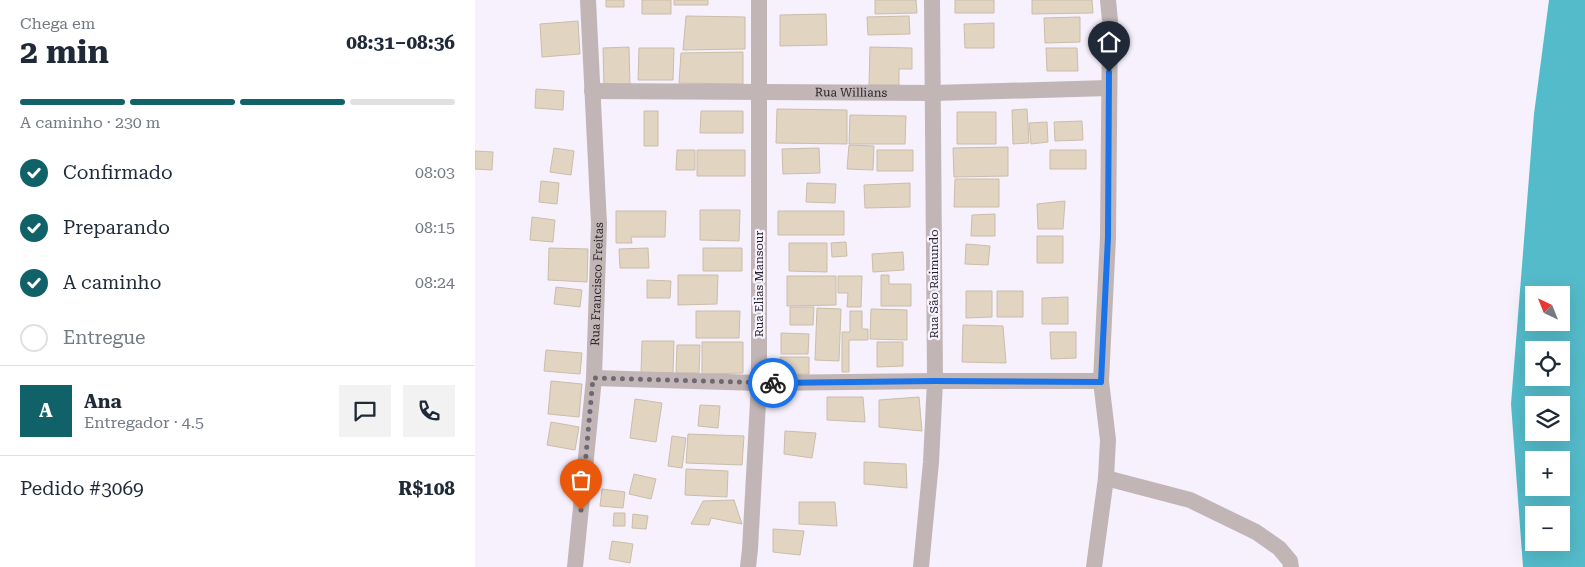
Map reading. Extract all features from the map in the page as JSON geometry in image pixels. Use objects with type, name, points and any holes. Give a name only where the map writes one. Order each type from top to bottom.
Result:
[{"type":"street","name":"Rua Francisco Freitas","points":[[575,567],[593,378],[599,224],[588,0]]},
{"type":"street","name":"Rua Elias Mansour","points":[[748,567],[751,548],[759,383],[759,0]]},
{"type":"street","name":"Rua São Raimundo","points":[[921,567],[931,462],[935,381],[933,0]]},
{"type":"street","points":[[1094,567],[1106,478],[1107,440],[1101,382],[1108,237],[1110,21],[1108,0]]},
{"type":"street","name":"Rua Willians","points":[[592,91],[934,93],[1109,88]]},
{"type":"street","points":[[593,378],[759,383],[1101,382]]},
{"type":"street","points":[[1106,478],[1190,500],[1256,532],[1279,548],[1290,561],[1291,567]]},
{"type":"water","points":[[1549,0],[1585,0],[1585,567],[1523,567],[1511,404],[1534,114]]},
{"type":"building","points":[[606,0],[624,0],[624,7],[606,7]]},
{"type":"building","points":[[642,0],[671,0],[671,14],[642,14]]},
{"type":"building","points":[[674,0],[708,0],[708,5],[674,5]]},
{"type":"building","points":[[875,0],[916,0],[917,13],[875,14]]},
{"type":"building","points":[[955,0],[994,0],[994,13],[955,13]]},
{"type":"building","points":[[1032,0],[1092,0],[1093,13],[1032,14]]},
{"type":"building","points":[[826,14],[827,45],[780,46],[780,15]]},
{"type":"building","points":[[686,16],[745,17],[745,49],[683,50]]},
{"type":"building","points":[[909,16],[910,34],[868,35],[867,17]]},
{"type":"building","points":[[1080,17],[1080,42],[1045,43],[1044,18]]},
{"type":"building","points":[[578,21],[580,54],[542,57],[540,24]]},
{"type":"building","points":[[994,23],[994,48],[965,48],[964,24]]},
{"type":"building","points":[[629,47],[630,86],[604,87],[603,48]]},
{"type":"building","points":[[870,47],[912,48],[912,69],[899,69],[899,85],[869,85]]},
{"type":"building","points":[[639,48],[674,48],[673,80],[638,80]]},
{"type":"building","points":[[1046,48],[1077,48],[1078,71],[1047,71]]},
{"type":"building","points":[[743,52],[743,84],[679,83],[681,53]]},
{"type":"building","points":[[536,89],[564,91],[563,110],[535,108]]},
{"type":"building","points":[[777,109],[847,110],[847,144],[776,143]]},
{"type":"building","points":[[1027,109],[1029,143],[1013,144],[1012,110]]},
{"type":"building","points":[[644,111],[658,111],[658,146],[644,146]]},
{"type":"building","points":[[701,111],[743,111],[743,133],[700,133]]},
{"type":"building","points":[[957,112],[996,112],[996,144],[957,144]]},
{"type":"building","points":[[850,115],[906,116],[905,144],[849,144]]},
{"type":"building","points":[[1082,121],[1083,140],[1055,141],[1054,122]]},
{"type":"building","points":[[1047,122],[1048,142],[1031,144],[1029,123]]},
{"type":"building","points":[[849,145],[874,146],[873,170],[847,169]]},
{"type":"building","points":[[1008,147],[1008,176],[954,177],[953,148]]},
{"type":"building","points":[[554,148],[574,151],[571,175],[550,172]]},
{"type":"building","points":[[819,148],[820,173],[783,174],[782,149]]},
{"type":"building","points":[[677,150],[695,150],[695,170],[676,170]]},
{"type":"building","points":[[697,150],[745,150],[745,176],[697,176]]},
{"type":"building","points":[[877,150],[913,150],[913,171],[877,171]]},
{"type":"building","points":[[1050,150],[1086,150],[1086,169],[1050,169]]},
{"type":"building","points":[[475,151],[493,152],[492,170],[475,169]]},
{"type":"building","points":[[955,179],[999,179],[999,207],[954,207]]},
{"type":"building","points":[[541,181],[559,183],[557,204],[539,202]]},
{"type":"building","points":[[807,183],[836,184],[835,203],[806,202]]},
{"type":"building","points":[[910,183],[910,207],[865,208],[864,185]]},
{"type":"building","points":[[1065,201],[1063,229],[1038,229],[1037,204]]},
{"type":"building","points":[[700,210],[740,210],[739,241],[700,240]]},
{"type":"building","points":[[616,211],[666,211],[665,237],[631,237],[632,243],[616,243]]},
{"type":"building","points":[[778,211],[844,211],[844,235],[778,235]]},
{"type":"building","points":[[995,214],[995,236],[971,236],[972,215]]},
{"type":"building","points":[[532,217],[555,220],[553,242],[530,240]]},
{"type":"building","points":[[1037,236],[1063,236],[1063,263],[1037,263]]},
{"type":"building","points":[[846,242],[847,256],[832,257],[831,243]]},
{"type":"building","points":[[789,243],[827,243],[827,272],[789,271]]},
{"type":"building","points":[[966,244],[990,246],[988,265],[965,264]]},
{"type":"building","points":[[549,248],[588,249],[587,282],[548,280]]},
{"type":"building","points":[[648,248],[649,268],[620,268],[619,249]]},
{"type":"building","points":[[703,248],[742,248],[742,271],[703,271]]},
{"type":"building","points":[[903,252],[904,270],[873,272],[872,254]]},
{"type":"building","points":[[678,275],[718,275],[717,304],[678,305]]},
{"type":"building","points":[[881,275],[889,275],[889,284],[911,284],[911,306],[881,306]]},
{"type":"building","points":[[787,276],[836,276],[836,305],[787,306]]},
{"type":"building","points":[[838,276],[862,276],[861,307],[847,307],[848,293],[838,293]]},
{"type":"building","points":[[647,280],[671,281],[670,298],[647,298]]},
{"type":"building","points":[[556,287],[582,290],[580,307],[554,304]]},
{"type":"building","points":[[966,291],[992,291],[992,317],[966,318]]},
{"type":"building","points":[[997,291],[1023,291],[1023,317],[997,317]]},
{"type":"building","points":[[1068,297],[1068,324],[1042,324],[1042,298]]},
{"type":"building","points":[[790,307],[814,307],[813,325],[790,325]]},
{"type":"building","points":[[817,308],[841,309],[839,361],[815,360]]},
{"type":"building","points":[[871,309],[907,310],[907,340],[870,339]]},
{"type":"building","points":[[696,311],[740,311],[739,338],[696,338]]},
{"type":"building","points":[[850,311],[862,311],[862,329],[868,329],[868,340],[849,340],[849,372],[842,372],[842,332],[850,332]]},
{"type":"building","points":[[963,325],[1003,326],[1006,363],[962,362]]},
{"type":"building","points":[[1050,332],[1076,332],[1076,358],[1051,359]]},
{"type":"building","points":[[781,333],[809,334],[808,354],[781,354]]},
{"type":"building","points":[[642,341],[674,341],[673,373],[641,373]]},
{"type":"building","points":[[702,342],[743,342],[743,373],[702,374]]},
{"type":"building","points":[[877,342],[903,342],[903,366],[877,367]]},
{"type":"building","points":[[677,345],[700,345],[699,373],[676,373]]},
{"type":"building","points":[[546,350],[582,353],[580,374],[544,371]]},
{"type":"building","points":[[780,357],[809,357],[809,374],[781,375]]},
{"type":"building","points":[[551,381],[582,384],[579,417],[548,414]]},
{"type":"building","points":[[827,397],[863,397],[865,422],[827,420]]},
{"type":"building","points":[[919,397],[922,431],[879,427],[879,400]]},
{"type":"building","points":[[635,399],[662,403],[656,442],[630,438]]},
{"type":"building","points":[[700,405],[720,406],[718,428],[698,426]]},
{"type":"building","points":[[551,422],[579,427],[575,450],[547,445]]},
{"type":"building","points":[[785,431],[816,433],[812,458],[784,454]]},
{"type":"building","points":[[688,434],[744,436],[742,465],[686,463]]},
{"type":"building","points":[[672,436],[686,438],[682,468],[668,466]]},
{"type":"building","points":[[864,462],[906,464],[907,488],[864,484]]},
{"type":"building","points":[[686,469],[728,471],[727,497],[685,495]]},
{"type":"building","points":[[634,474],[656,479],[651,499],[629,494]]},
{"type":"building","points":[[602,489],[625,492],[623,508],[600,506]]},
{"type":"building","points":[[734,500],[742,524],[711,518],[709,525],[691,524],[703,501]]},
{"type":"building","points":[[799,502],[835,502],[837,526],[799,524]]},
{"type":"building","points":[[614,513],[625,513],[625,526],[613,526]]},
{"type":"building","points":[[633,514],[648,516],[646,529],[632,528]]},
{"type":"building","points":[[773,529],[804,531],[800,555],[773,552]]},
{"type":"building","points":[[612,541],[633,544],[630,563],[609,559]]},
{"type":"way so far","points":[[581,510],[593,378],[773,383]]},
{"type":"route","points":[[773,383],[935,381],[1101,382],[1108,237],[1109,72]]}]
